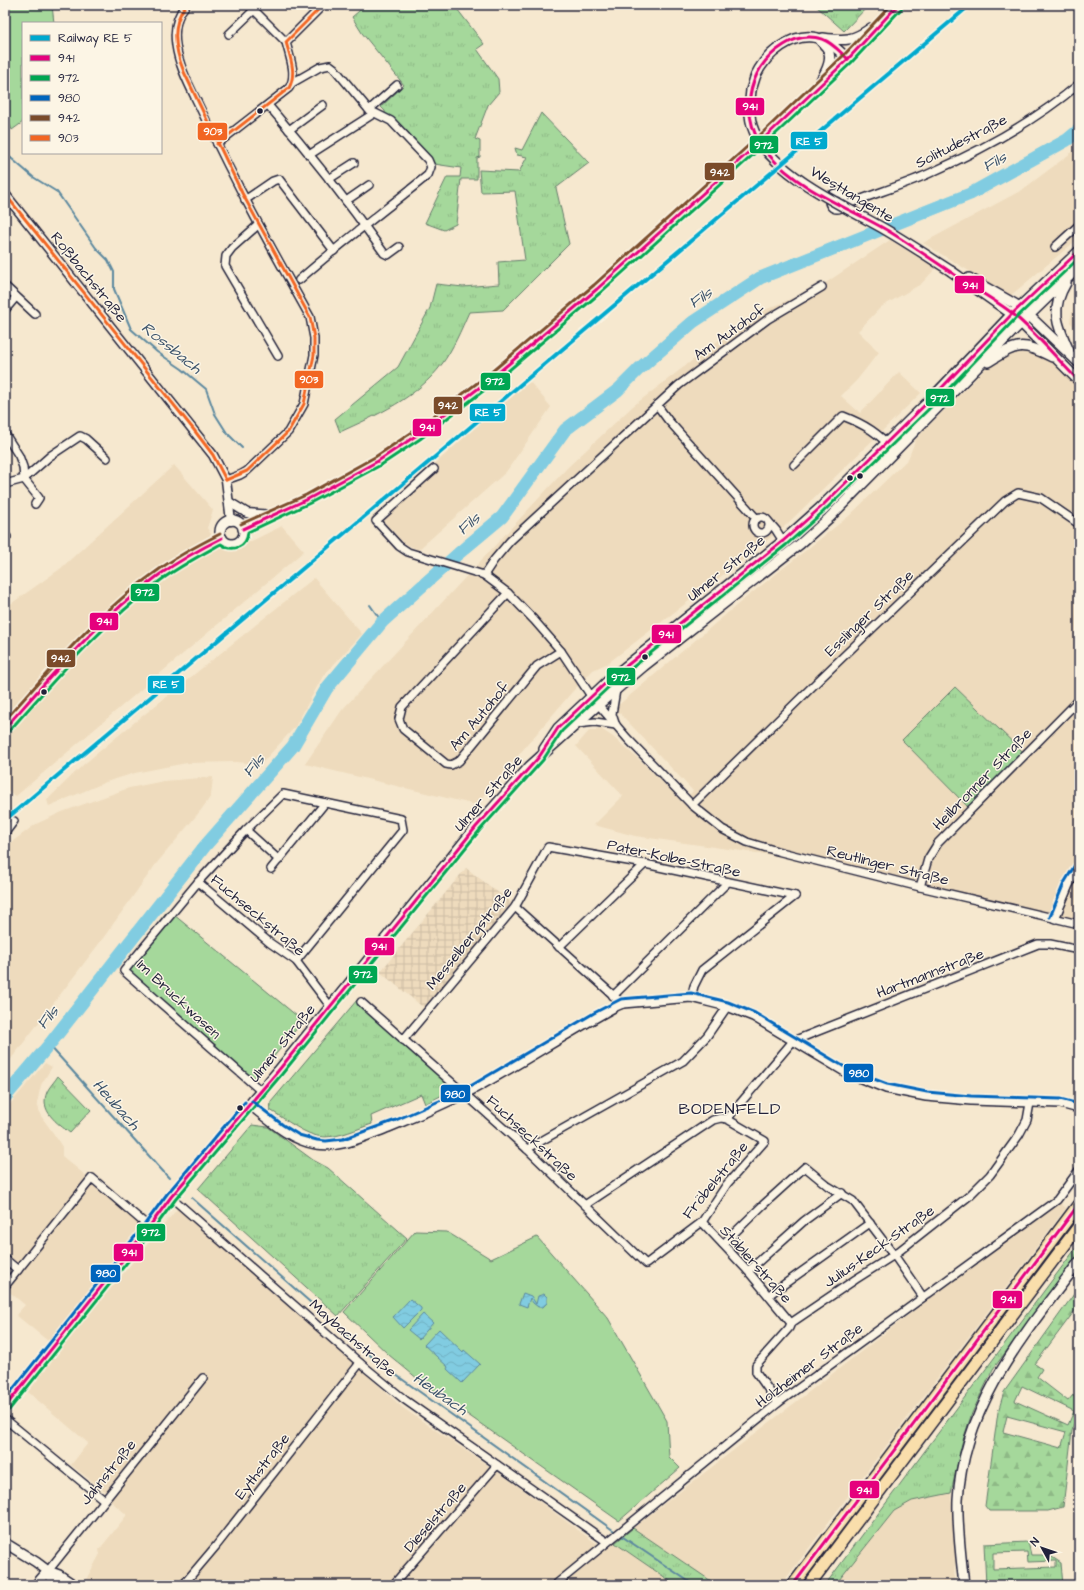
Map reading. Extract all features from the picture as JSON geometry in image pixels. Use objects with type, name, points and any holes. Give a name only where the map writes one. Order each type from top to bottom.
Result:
[{"type":"highway","points":[[793,1585],[1079,1204]]},
{"type":"highway","points":[[809,1585],[1079,1226]]},
{"type":"main road","points":[[243,529],[275,516],[378,461],[417,435],[492,378],[597,289],[812,93],[848,59],[898,5]]},
{"type":"main road","name":"Westtangente","points":[[885,19],[855,38],[841,40],[808,36],[793,40],[779,48],[765,61],[756,75],[751,90],[749,105],[750,117],[756,136],[768,154],[782,167],[812,188],[888,231],[951,271],[1012,314],[1079,381]]},
{"type":"main road","points":[[818,38],[830,43],[848,59]]},
{"type":"main road","points":[[812,93],[826,72],[830,60],[829,50],[818,38]]},
{"type":"main road","name":"Ulmer Straße","points":[[539,757],[558,728],[591,696],[655,642],[783,541],[820,508],[931,399],[1012,314],[1079,251]]},
{"type":"main road","points":[[976,369],[1076,270]]},
{"type":"main road","points":[[1070,354],[1057,322],[1056,308],[1064,287],[1076,270]]},
{"type":"main road","name":"Westtangente","points":[[951,271],[967,277],[1020,307],[1079,363]]},
{"type":"main road","points":[[976,369],[1012,347],[1024,345],[1058,360]]},
{"type":"main road","name":"Ulmer Straße","points":[[5,1407],[149,1227],[171,1197],[261,1091],[476,827],[539,757],[644,666],[800,544],[829,518],[976,369]]},
{"type":"main road","points":[[231,521],[239,523],[243,529],[243,536],[238,542],[231,544],[222,538],[222,527],[224,524],[231,521]]},
{"type":"main road","points":[[5,728],[75,650],[135,594],[153,579],[182,559],[222,538]]},
{"type":"main road","points":[[964,1585],[959,1539],[958,1500],[963,1464],[972,1434],[984,1403],[1007,1360],[1079,1262]]},
{"type":"main road","points":[[5,1543],[48,1571],[58,1575],[74,1585]]},
{"type":"main road","points":[[48,1571],[53,1581],[58,1585]]},
{"type":"main road","name":"Jahnstraße","points":[[36,1585],[48,1571]]},
{"type":"street","points":[[186,5],[179,14],[175,31],[176,46],[184,74],[245,200],[310,317],[314,338],[314,355],[304,404],[288,432],[247,470],[240,475],[226,480]]},
{"type":"street","points":[[286,42],[323,5]]},
{"type":"street","points":[[217,144],[289,88],[294,76],[286,42],[252,8],[229,34]]},
{"type":"street","points":[[292,83],[320,67],[330,65],[371,112],[391,121],[431,164],[431,172],[428,175],[364,225],[299,280]]},
{"type":"street","points":[[309,155],[342,134],[371,112],[397,84]]},
{"type":"street","name":"Solitudestraße","points":[[846,205],[927,174],[999,140],[1065,96],[1079,84]]},
{"type":"street","points":[[268,105],[346,201],[386,255],[398,247]]},
{"type":"street","points":[[289,130],[322,106]]},
{"type":"street","points":[[328,179],[354,163]]},
{"type":"street","points":[[245,200],[272,181],[279,179],[334,251]]},
{"type":"street","points":[[346,201],[369,186]]},
{"type":"street","name":"Roßbachstraße","points":[[5,194],[213,455],[226,480],[231,521]]},
{"type":"street","points":[[258,225],[232,248],[226,256],[225,266],[278,356]]},
{"type":"street","points":[[1055,247],[1079,225]]},
{"type":"street","points":[[5,286],[35,314]]},
{"type":"street","name":"Am Autohof","points":[[484,575],[510,541],[685,380],[757,326],[822,287]]},
{"type":"street","points":[[5,310],[16,297]]},
{"type":"street","points":[[657,405],[668,420],[757,518],[763,518],[769,522],[783,541]]},
{"type":"street","points":[[794,465],[843,416],[872,430],[887,442],[895,451]]},
{"type":"street","points":[[5,434],[19,456],[23,468],[24,479],[39,498],[36,504]]},
{"type":"street","points":[[5,484],[24,479],[50,456],[80,436],[86,439],[107,458]]},
{"type":"street","points":[[434,469],[376,521],[399,546],[408,552],[484,575],[508,594],[534,620],[561,651],[598,705]]},
{"type":"street","name":"Esslinger Straße","points":[[692,805],[826,672],[1005,501],[1018,494],[1041,498],[1079,524]]},
{"type":"street","points":[[229,502],[247,513],[275,516]]},
{"type":"street","points":[[757,518],[753,525],[754,529],[760,533],[766,531],[769,522]]},
{"type":"street","name":"Am Autohof","points":[[508,594],[402,707],[399,719],[403,729],[446,764],[451,765],[459,762],[537,666],[561,651]]},
{"type":"street","points":[[577,724],[595,722],[616,725],[612,714],[616,690]]},
{"type":"street","name":"Heilbronner Straße","points":[[920,887],[928,859],[938,843],[1079,700]]},
{"type":"street","name":"Reutlinger Straße","points":[[598,705],[692,805],[722,829],[747,842],[920,887],[1055,919]]},
{"type":"street","name":"Im Bruckwasen","points":[[261,1091],[124,971],[198,882],[246,830],[283,794],[401,819],[403,830],[296,961]]},
{"type":"street","points":[[271,869],[325,803]]},
{"type":"street","points":[[5,833],[14,821]]},
{"type":"street","points":[[246,830],[279,860]]},
{"type":"street","name":"Pater-Kolbe-Straße","points":[[548,847],[644,864],[795,896],[702,970],[694,986],[691,998]]},
{"type":"street","name":"Messelbergstraße","points":[[403,1040],[515,907],[548,847]]},
{"type":"street","points":[[559,947],[644,864]]},
{"type":"street","points":[[1079,867],[1069,885],[1055,919],[1079,924]]},
{"type":"street","name":"Fuchseckstraße","points":[[198,882],[270,943],[296,961],[330,1006]]},
{"type":"street","points":[[613,996],[728,882]]},
{"type":"street","points":[[515,907],[623,1004]]},
{"type":"street","name":"Hartmannstraße","points":[[793,1040],[1038,944],[1050,944],[1079,950]]},
{"type":"street","points":[[249,1105],[287,1134],[304,1142],[317,1145],[337,1146],[362,1139],[429,1112],[465,1094],[555,1041],[623,1004],[691,998],[727,1007],[753,1017],[846,1073],[886,1090],[926,1097],[971,1101],[1060,1104],[1079,1109]]},
{"type":"street","name":"Fuchseckstraße","points":[[361,1002],[527,1149],[646,1264]]},
{"type":"street","points":[[527,1149],[683,1061],[707,1036],[727,1007]]},
{"type":"street","points":[[585,1205],[713,1120],[720,1118],[727,1120],[793,1040]]},
{"type":"street","name":"Julius-Keck-Straße","points":[[778,1403],[756,1372],[756,1365],[791,1324],[856,1279],[894,1255],[949,1212],[990,1175],[1027,1120],[1030,1103]]},
{"type":"street","name":"Fröbelstraße","points":[[646,1264],[702,1222],[727,1184],[764,1141],[727,1120]]},
{"type":"street","points":[[723,1244],[763,1205],[805,1168],[828,1186],[842,1193],[853,1201],[894,1255],[923,1297]]},
{"type":"street","name":"Holzheimer Straße","points":[[555,1585],[778,1403],[1057,1200],[1079,1170]]},
{"type":"street","points":[[5,1286],[92,1178],[149,1227]]},
{"type":"street","points":[[748,1271],[804,1221],[842,1193]]},
{"type":"street","name":"Maybachstraße","points":[[171,1197],[360,1363],[405,1400],[497,1465],[609,1540]]},
{"type":"street","name":"Stäblerstraße","points":[[702,1222],[769,1295],[791,1324]]},
{"type":"street","points":[[769,1295],[870,1223]]},
{"type":"street","points":[[5,1259],[18,1270]]},
{"type":"street","name":"Eythstraße","points":[[183,1585],[216,1546],[360,1363]]},
{"type":"street","name":"Jahnstraße","points":[[48,1571],[203,1378]]},
{"type":"street","points":[[5,1419],[104,1500]]},
{"type":"street","name":"Dieselstraße","points":[[393,1585],[497,1465]]},
{"type":"shaded area","points":[[1079,147],[1079,238],[1010,296],[923,243],[1022,190]]},
{"type":"shaded area","points":[[890,240],[936,268],[921,284],[881,307],[858,331],[879,352],[857,380],[841,396],[860,413],[899,372],[921,393],[786,525],[608,663],[593,670],[572,692],[476,805],[305,764],[342,710],[567,468],[633,406],[749,317],[821,286]]},
{"type":"shaded area","points":[[1079,283],[1079,333],[1070,322],[1077,285]]},
{"type":"shaded area","points":[[1026,350],[1047,357],[1079,388],[1079,928],[918,891],[778,856],[635,836],[594,825],[623,796],[576,746],[589,731],[601,729],[613,737],[643,763],[682,802],[693,791],[615,708],[743,600],[849,516],[908,459],[916,439],[990,364],[1011,351]]},
{"type":"shaded area","points":[[530,382],[551,407],[506,472],[418,550],[404,543],[378,515],[486,418]]},
{"type":"shaded area","points":[[174,465],[213,510],[207,528],[220,548],[237,548],[282,526],[304,551],[16,796],[5,789],[5,608],[60,569]]},
{"type":"shaded area","points":[[314,578],[362,634],[323,676],[295,727],[261,764],[235,762],[187,763],[165,767],[135,773],[106,782],[49,806],[47,800],[83,765]]},
{"type":"shaded area","points":[[213,777],[211,796],[201,810],[156,864],[101,941],[5,1067],[5,847],[36,824],[62,812],[129,788],[164,781]]},
{"type":"shaded area","points":[[466,868],[512,903],[424,1008],[380,972]]},
{"type":"shaded area","points":[[45,1063],[52,1067],[41,1085],[37,1103],[41,1116],[62,1147],[62,1156],[144,1224],[48,1341],[16,1315],[25,1305],[6,1289],[20,1271],[5,1258],[5,1110]]},
{"type":"shaded area","points":[[1059,1202],[1066,1208],[781,1585],[717,1585],[633,1528],[933,1296]]},
{"type":"shaded area","points":[[178,1208],[291,1305],[403,1408],[515,1484],[604,1549],[615,1543],[675,1585],[83,1585],[100,1554],[99,1550],[126,1516],[126,1514],[108,1499],[110,1495],[71,1465],[88,1443],[28,1392],[80,1325]]},
{"type":"shaded area","points":[[951,1493],[955,1560],[954,1585],[835,1585],[894,1511],[912,1501]]},
{"type":"green space","points":[[5,5],[52,5],[54,22],[22,22],[22,123],[12,130],[5,112]]},
{"type":"green space","points":[[366,5],[454,5],[484,44],[477,49],[498,79],[499,92],[488,105],[475,139],[480,141],[480,157],[477,158],[477,179],[461,179],[456,224],[444,230],[425,223],[447,177],[460,177],[461,168],[434,164],[398,122],[385,115],[385,111],[381,107],[404,85],[362,33],[352,17]]},
{"type":"green space","points":[[815,5],[869,5],[844,31]]},
{"type":"green space","points":[[541,113],[589,163],[556,188],[569,244],[503,310],[469,312],[457,339],[446,358],[421,387],[382,412],[340,432],[335,419],[398,367],[430,308],[436,284],[463,287],[499,284],[498,262],[525,260],[515,191],[481,192],[479,170],[519,172],[527,157],[517,155],[515,148],[522,150]]},
{"type":"green space","points":[[955,687],[1023,752],[968,807],[902,740]]},
{"type":"green space","points":[[168,910],[303,1021],[253,1082],[123,968]]},
{"type":"green space","points":[[357,1000],[456,1088],[425,1104],[421,1094],[371,1116],[372,1124],[342,1134],[324,1137],[310,1134],[270,1110],[271,1102]]},
{"type":"green space","points":[[58,1076],[91,1110],[70,1133],[55,1121],[47,1111],[45,1105],[47,1092]]},
{"type":"green space","points":[[252,1125],[268,1127],[313,1160],[328,1168],[407,1238],[338,1316],[198,1189]]},
{"type":"green space","points":[[415,1231],[447,1232],[491,1259],[537,1237],[608,1318],[667,1421],[669,1457],[680,1468],[619,1521],[424,1384],[389,1355],[344,1312]]},
{"type":"green space","points":[[1079,1244],[1079,1254],[993,1369],[972,1413],[962,1443],[951,1493],[912,1501],[894,1511],[835,1585],[825,1585]]},
{"type":"green space","points":[[1079,1287],[1079,1305],[1035,1364],[1042,1369],[1037,1377],[1068,1401],[1073,1395],[1079,1403],[1079,1408],[1072,1431],[1063,1507],[1048,1511],[989,1511],[985,1506],[998,1412],[1004,1392]],"holes":[[[1022,1386],[1074,1411],[1068,1425],[1015,1401]],[[1007,1416],[1066,1432],[1061,1448],[1003,1432]]]},
{"type":"green space","points":[[633,1528],[717,1585],[676,1585],[615,1543]]},
{"type":"green space","points":[[1028,1542],[1031,1555],[1049,1555],[1061,1563],[1063,1585],[1060,1585],[1060,1581],[993,1583],[993,1585],[986,1585],[984,1544]],"holes":[[[1027,1552],[1028,1562],[1056,1561],[1056,1567],[993,1569],[993,1553]]]},
{"type":"water","points":[[523,1293],[531,1296],[536,1304],[538,1296],[544,1294],[547,1297],[547,1303],[543,1307],[538,1307],[530,1298],[527,1307],[519,1304]]},
{"type":"water","points":[[410,1299],[421,1308],[421,1310],[403,1328],[393,1317]]},
{"type":"water","points":[[423,1314],[433,1323],[419,1339],[408,1330]]},
{"type":"water","points":[[439,1329],[463,1352],[464,1350],[480,1364],[462,1383],[447,1369],[448,1367],[424,1345]]},
{"type":"waterway","name":"Fils","points":[[5,1097],[49,1045],[205,846],[293,746],[327,688],[382,622],[459,553],[502,517],[565,430],[618,390],[639,369],[693,322],[760,278],[970,194],[1067,140],[1079,130]]},
{"type":"waterway","name":"Rossbach","points":[[5,153],[33,177],[57,192],[96,248],[108,260],[114,272],[114,289],[131,329],[157,352],[182,369],[206,389],[215,414],[227,433],[242,448]]},
{"type":"waterway","name":"Rossbach","points":[[370,605],[382,622]]},
{"type":"waterway","name":"Heubach","points":[[49,1045],[169,1178]]},
{"type":"waterway","name":"Heubach","points":[[192,1198],[378,1362],[617,1533]]},
{"type":"waterway","name":"Heubach","points":[[620,1535],[694,1585]]},
{"type":"transit line","name":"903","points":[[186,5],[181,13],[176,29],[176,46],[184,72],[242,193],[310,317],[314,338],[314,355],[304,404],[288,432],[247,471],[226,480]]},
{"type":"transit line","name":"903","points":[[217,144],[289,88],[293,71],[286,42],[323,5]]},
{"type":"transit line","name":"942","points":[[241,524],[306,495],[375,457],[414,431],[489,374],[594,285],[759,136],[844,55],[891,5]]},
{"type":"transit line","name":"941","points":[[243,529],[308,499],[378,461],[417,435],[492,378],[597,289],[762,140],[848,59],[898,5]]},
{"type":"transit line","points":[[5,820],[970,5]]},
{"type":"transit line","name":"972","points":[[9,731],[62,671],[119,614],[161,580],[183,565],[221,544],[230,548],[239,547],[245,541],[248,532],[310,503],[381,465],[420,439],[495,382],[600,293],[765,144],[851,63],[902,8]]},
{"type":"transit line","name":"941","points":[[848,59],[830,43],[822,39],[812,37],[793,41],[784,45],[771,55],[761,67],[754,81],[750,96],[752,126],[758,141],[781,167],[810,189],[890,232],[1009,311],[1022,322],[1079,381]]},
{"type":"transit line","name":"903","points":[[5,194],[194,430],[213,455],[226,480]]},
{"type":"transit line","name":"941","points":[[5,1407],[149,1227],[171,1197],[278,1071],[476,827],[539,757],[558,728],[610,679],[783,541],[820,508],[931,399],[1012,314],[1079,251]]},
{"type":"transit line","name":"972","points":[[9,1410],[153,1230],[175,1200],[282,1074],[480,830],[543,760],[562,731],[613,683],[786,545],[823,512],[935,403],[1016,318],[1079,258]]},
{"type":"transit line","name":"942","points":[[5,720],[76,641],[115,604],[135,587],[172,560],[220,534]]},
{"type":"transit line","name":"941","points":[[5,728],[78,647],[117,609],[159,575],[190,555],[222,538]]},
{"type":"transit line","name":"980","points":[[1050,917],[1064,883],[1075,865]]},
{"type":"transit line","name":"980","points":[[252,1101],[283,1125],[299,1135],[326,1141],[343,1139],[396,1120],[462,1091],[594,1013],[621,999],[691,993],[728,1002],[755,1013],[848,1069],[887,1084],[927,1092],[971,1096],[1060,1099],[1079,1104]]},
{"type":"transit line","name":"980","points":[[5,1399],[145,1224],[167,1194],[245,1102]]},
{"type":"transit line","name":"941","points":[[793,1585],[1079,1204]]},
{"type":"district","name":"BODENFELD","points":[[730,1108]]}]
